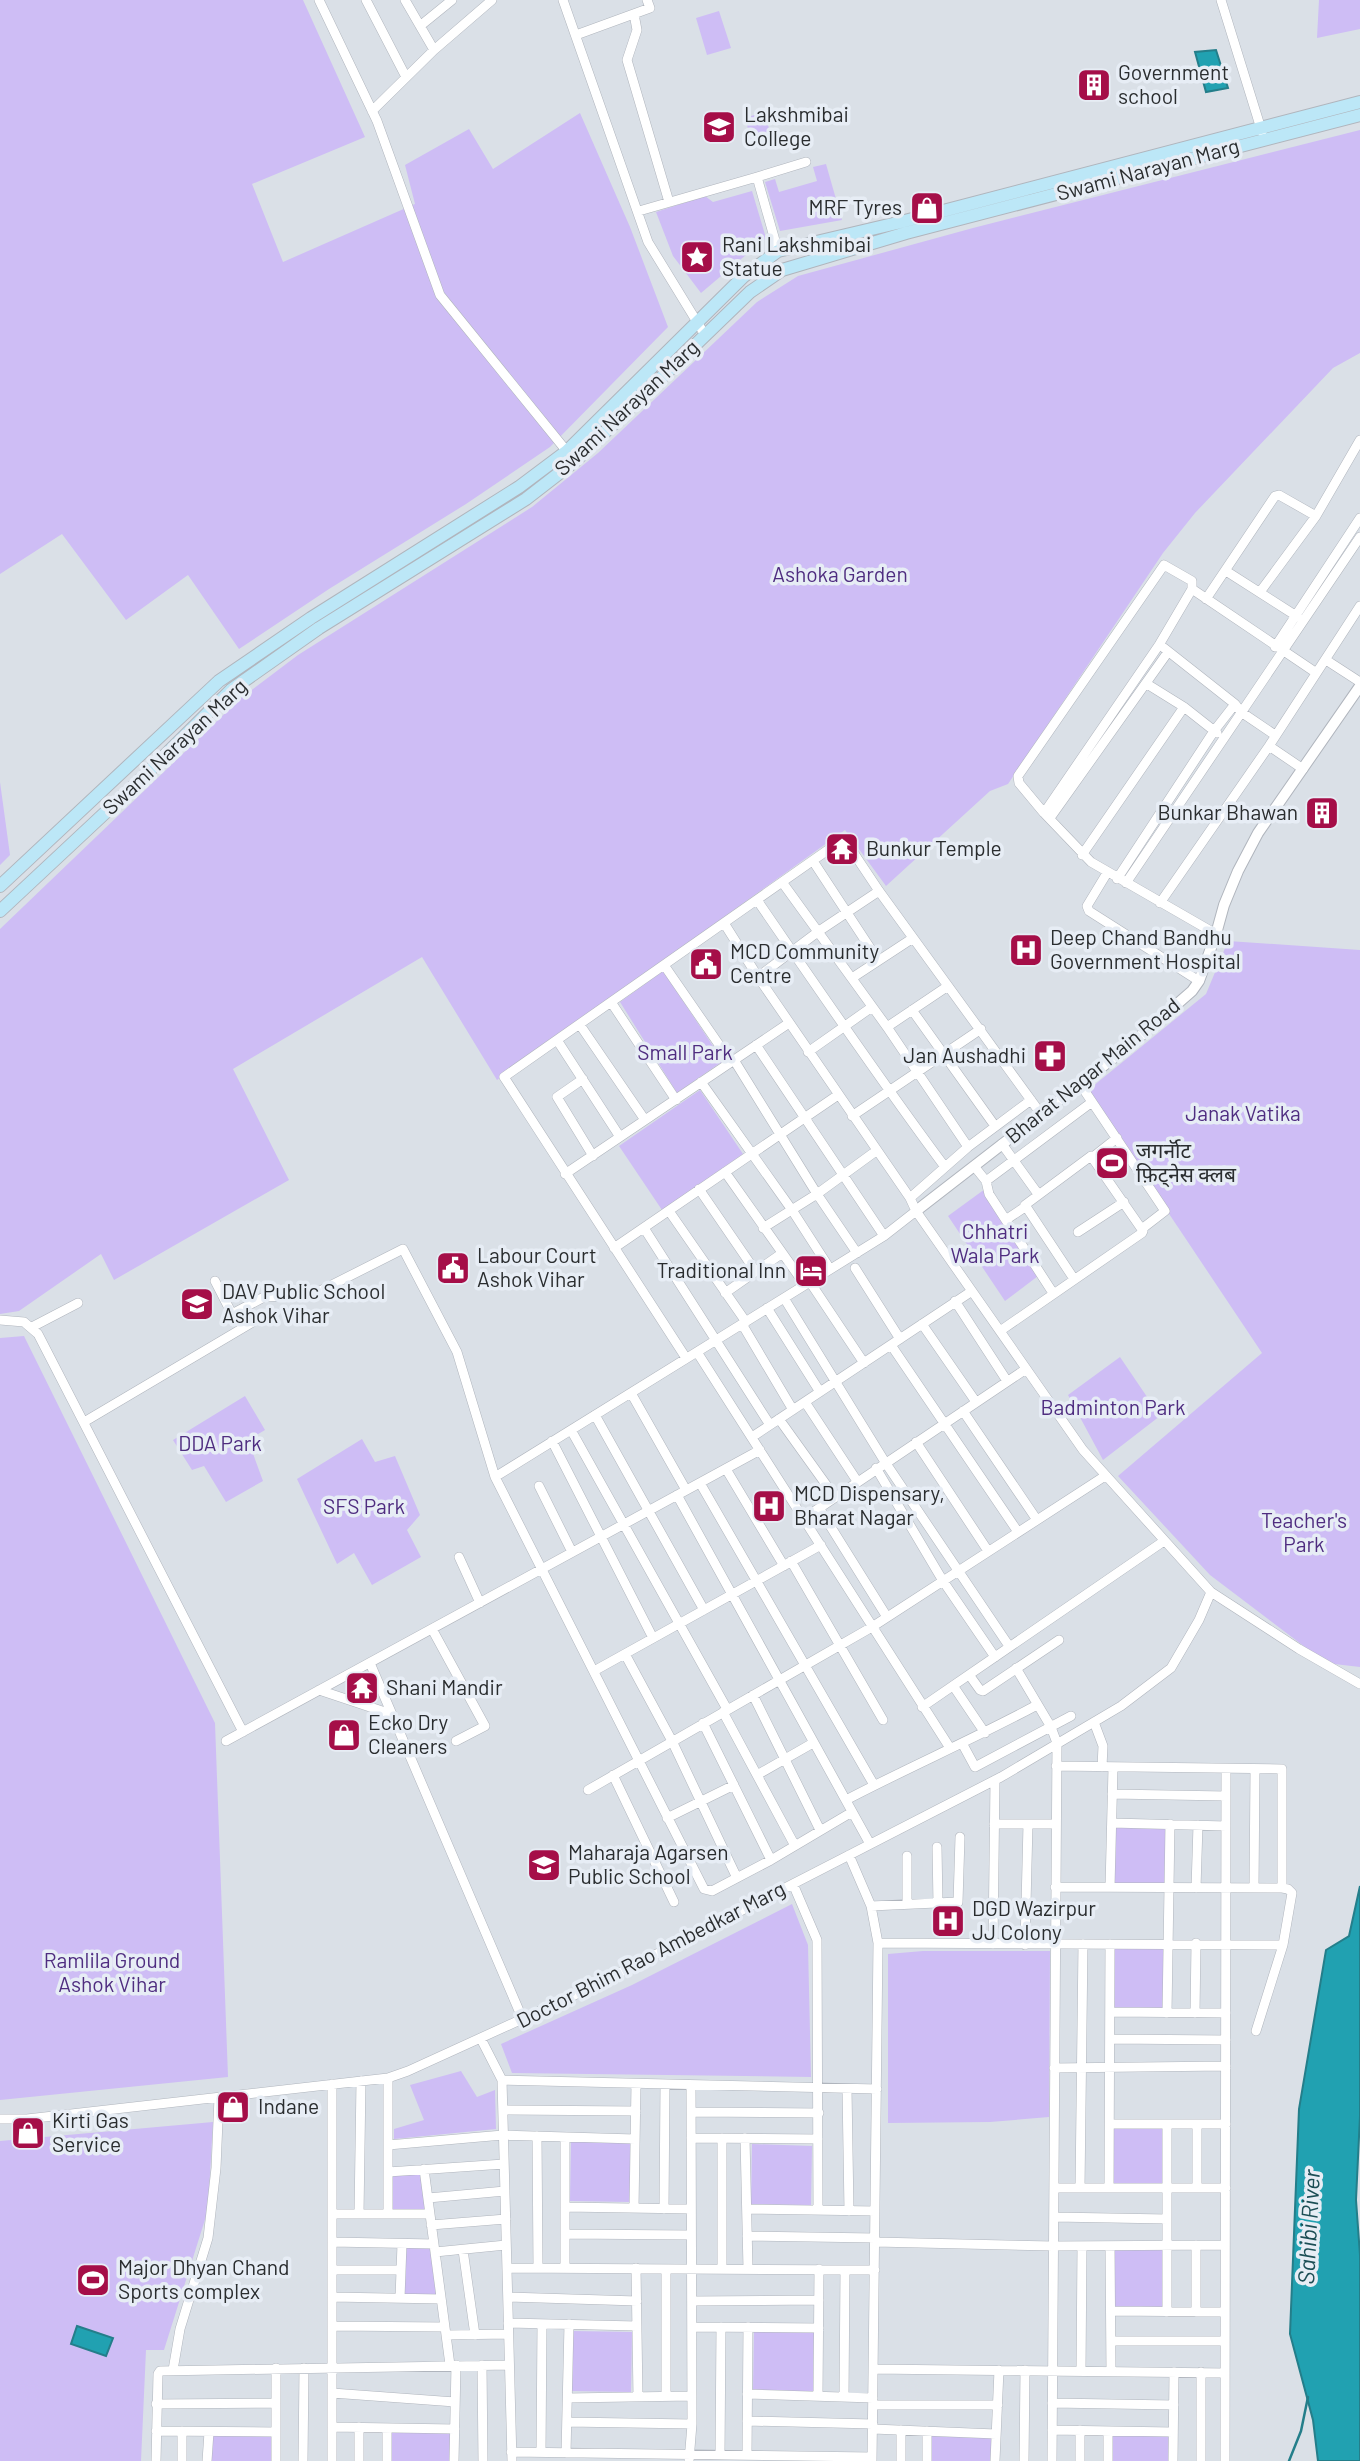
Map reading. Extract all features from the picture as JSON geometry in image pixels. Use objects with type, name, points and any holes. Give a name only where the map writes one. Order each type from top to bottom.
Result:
[{"type":"main road","name":"Swami Narayan Marg","points":[[0,886],[219,681],[311,618],[571,456],[743,277],[778,251],[1027,195],[1262,134],[1360,102]]},
{"type":"main road","name":"Swami Narayan Marg","points":[[1262,134],[1360,115]]},
{"type":"main road","name":"Swami Narayan Marg","points":[[0,911],[231,691],[319,628],[526,499],[750,292],[782,270],[1027,195]]},
{"type":"street","points":[[319,0],[372,111],[440,295],[571,456]]},
{"type":"street","points":[[366,0],[406,77]]},
{"type":"street","points":[[405,0],[434,50]]},
{"type":"street","points":[[420,26],[452,0]]},
{"type":"street","points":[[372,111],[434,50],[492,0]]},
{"type":"street","points":[[563,0],[648,242],[705,335]]},
{"type":"street","points":[[576,35],[650,8],[648,0]]},
{"type":"street","points":[[1221,0],[1262,134]]},
{"type":"street","points":[[634,14],[637,30],[627,60],[669,202]]},
{"type":"street","points":[[639,211],[806,162]]},
{"type":"street","points":[[757,177],[778,251]]},
{"type":"street","points":[[1260,592],[1317,516],[1360,440]]},
{"type":"street","points":[[1206,599],[1276,495],[1317,516]]},
{"type":"street","points":[[1122,881],[1223,739],[1238,708],[1279,650],[1360,518]]},
{"type":"street","points":[[1299,618],[1360,537]]},
{"type":"street","points":[[1047,816],[1159,645],[1192,589],[1192,580],[1164,565],[1018,776],[1019,783],[1047,816],[1082,855],[1107,873],[1216,934]]},
{"type":"street","points":[[1226,571],[1299,618]]},
{"type":"street","points":[[1192,589],[1315,672]]},
{"type":"street","points":[[1160,903],[1269,746],[1360,606]]},
{"type":"street","points":[[1159,645],[1275,735]]},
{"type":"street","points":[[1047,816],[1147,684],[1168,652]]},
{"type":"street","points":[[1326,660],[1360,684]]},
{"type":"street","points":[[1147,684],[1184,708],[1223,739]]},
{"type":"street","name":"Bharat Nagar Main Road","points":[[916,1211],[1080,1084],[1192,991],[1199,981],[1238,871],[1258,833],[1360,684]]},
{"type":"street","points":[[1082,855],[1184,708]]},
{"type":"street","points":[[1122,881],[1214,731],[1238,708]]},
{"type":"street","points":[[1269,746],[1303,769]]},
{"type":"street","points":[[686,1358],[504,1077],[844,839],[1041,1114]]},
{"type":"street","points":[[813,861],[878,960]]},
{"type":"street","points":[[1107,873],[1087,906],[1089,911],[1199,981]]},
{"type":"street","points":[[782,882],[887,1027],[968,1147]]},
{"type":"street","points":[[758,977],[819,931],[879,891]]},
{"type":"street","points":[[757,900],[945,1167]]},
{"type":"street","points":[[724,923],[808,1052],[910,1198],[916,1211],[1083,1450],[1211,1592],[1299,1650],[1357,1680]]},
{"type":"street","points":[[852,978],[913,938]]},
{"type":"street","points":[[663,965],[781,1133],[817,1194],[857,1253]]},
{"type":"street","points":[[887,1027],[948,986]]},
{"type":"street","points":[[611,1002],[676,1100]]},
{"type":"street","points":[[808,1052],[872,1007]]},
{"type":"street","points":[[912,1010],[995,1126]]},
{"type":"street","points":[[565,1174],[789,1023]]},
{"type":"street","points":[[580,1025],[645,1120]]},
{"type":"street","points":[[852,1116],[981,1030]]},
{"type":"street","points":[[557,1040],[620,1137]]},
{"type":"street","points":[[756,1045],[884,1236]]},
{"type":"street","points":[[583,1079],[557,1097],[593,1156]]},
{"type":"street","points":[[701,1082],[792,1210],[830,1269]]},
{"type":"street","points":[[1000,1331],[1142,1233],[1143,1228],[1165,1211],[1080,1084]]},
{"type":"street","points":[[614,1248],[838,1095]]},
{"type":"street","points":[[910,1198],[968,1147],[1031,1100]]},
{"type":"street","points":[[986,1181],[1092,1102]]},
{"type":"street","points":[[1007,1219],[1089,1156],[1093,1157],[1117,1138]]},
{"type":"street","points":[[1002,1144],[1038,1194]]},
{"type":"street","points":[[763,1228],[817,1194],[876,1151]]},
{"type":"street","points":[[1093,1157],[1143,1228]]},
{"type":"street","points":[[974,1166],[986,1181],[989,1194],[1053,1293]]},
{"type":"street","points":[[724,1172],[781,1254],[808,1283],[864,1363]]},
{"type":"street","points":[[698,1189],[756,1272]]},
{"type":"street","points":[[1078,1232],[1124,1202]]},
{"type":"street","points":[[1025,1207],[1074,1279]]},
{"type":"street","points":[[669,1211],[744,1323],[793,1410]]},
{"type":"street","points":[[495,1477],[884,1236],[916,1211]]},
{"type":"street","points":[[644,1228],[770,1425]]},
{"type":"street","points":[[215,1281],[232,1314],[264,1297],[312,1295],[403,1249],[457,1352],[495,1477],[704,1889],[712,1891],[737,1878],[852,1812]]},
{"type":"street","points":[[725,1293],[781,1254]]},
{"type":"street","points":[[855,1268],[900,1339]]},
{"type":"street","points":[[752,1437],[972,1291]]},
{"type":"street","points":[[784,1298],[885,1462],[1009,1646]]},
{"type":"street","points":[[955,1301],[1007,1381]]},
{"type":"street","points":[[32,1327],[78,1303]]},
{"type":"street","points":[[767,1308],[820,1392]]},
{"type":"street","points":[[0,1320],[24,1322],[38,1334],[243,1732]]},
{"type":"street","points":[[84,1422],[253,1322]]},
{"type":"street","points":[[922,1324],[976,1402]]},
{"type":"street","points":[[891,1345],[1018,1532]]},
{"type":"street","points":[[697,1352],[950,1748]]},
{"type":"street","points":[[803,1518],[1026,1368]]},
{"type":"street","points":[[631,1393],[686,1490]]},
{"type":"street","points":[[805,1402],[857,1481]]},
{"type":"street","points":[[963,1411],[1038,1520]]},
{"type":"street","points":[[595,1415],[704,1610]]},
{"type":"street","points":[[779,1419],[835,1497]]},
{"type":"street","points":[[570,1430],[679,1625],[794,1844]]},
{"type":"street","points":[[552,1441],[653,1638]]},
{"type":"street","points":[[916,1443],[988,1551]]},
{"type":"street","points":[[226,1741],[760,1450]]},
{"type":"street","points":[[876,1468],[943,1581],[995,1657]]},
{"type":"street","points":[[726,1469],[840,1645],[883,1720]]},
{"type":"street","points":[[588,1790],[872,1627],[1105,1476]]},
{"type":"street","points":[[700,1483],[874,1785]]},
{"type":"street","points":[[539,1486],[572,1552]]},
{"type":"street","points":[[677,1495],[870,1844]]},
{"type":"street","points":[[819,1508],[887,1617]]},
{"type":"street","points":[[922,1707],[1164,1541]]},
{"type":"street","points":[[594,1671],[821,1545]]},
{"type":"street","points":[[459,1557],[480,1603]]},
{"type":"street","name":"Doctor Bhim Rao Ambedkar Marg","points":[[0,2119],[27,2119],[388,2078],[481,2039],[577,1994],[995,1780],[1121,1706],[1171,1668],[1199,1620],[1211,1592]]},
{"type":"street","points":[[432,1629],[485,1726],[456,1741]]},
{"type":"street","points":[[970,1676],[983,1691],[1059,1640]]},
{"type":"street","points":[[625,1654],[672,1741],[737,1878]]},
{"type":"street","points":[[370,1663],[523,2020]]},
{"type":"street","points":[[1016,1668],[1051,1727],[1057,1744],[1052,2461]]},
{"type":"street","points":[[954,1687],[985,1733]]},
{"type":"street","points":[[319,1690],[391,1714]]},
{"type":"street","points":[[753,1695],[820,1830]]},
{"type":"street","points":[[846,1801],[1037,1705]]},
{"type":"street","points":[[962,1743],[975,1767],[1071,1716]]},
{"type":"street","points":[[1094,1722],[1103,1746],[1102,1767]]},
{"type":"street","points":[[704,1723],[771,1860]]},
{"type":"street","points":[[757,1775],[813,1743]]},
{"type":"street","points":[[1056,1766],[1283,1770],[1282,1888]]},
{"type":"street","points":[[1110,1887],[1113,1768]]},
{"type":"street","points":[[1225,2461],[1226,1770]]},
{"type":"street","points":[[1254,1888],[1255,1770]]},
{"type":"street","points":[[613,1775],[674,1902]]},
{"type":"street","points":[[993,1944],[995,1780]]},
{"type":"street","points":[[667,1818],[734,1785]]},
{"type":"street","points":[[1112,1794],[1226,1796]]},
{"type":"street","points":[[1112,1823],[1226,1826]]},
{"type":"street","points":[[994,1824],[1056,1824]]},
{"type":"street","points":[[1026,1945],[1028,1824]]},
{"type":"street","points":[[1167,2013],[1170,1824]]},
{"type":"street","points":[[1196,1888],[1198,1825]]},
{"type":"street","points":[[871,1906],[956,1903],[959,1900],[960,1837]]},
{"type":"street","points":[[937,1847],[938,1904]]},
{"type":"street","points":[[481,2039],[502,2080],[512,2456],[541,2452],[689,2458],[747,2455],[872,2459],[878,1943],[871,1906],[849,1855]]},
{"type":"street","points":[[907,1856],[907,1904]]},
{"type":"street","points":[[793,1884],[817,1940],[818,2210]]},
{"type":"street","points":[[1055,1887],[1288,1889],[1292,1893],[1283,1945],[1256,2031]]},
{"type":"street","points":[[878,1943],[1283,1945]]},
{"type":"street","points":[[1195,2013],[1196,1943]]},
{"type":"street","points":[[1080,2188],[1083,1944]]},
{"type":"street","points":[[1110,1944],[1110,2188]]},
{"type":"street","points":[[1110,2012],[1226,2013]]},
{"type":"street","points":[[1110,2039],[1226,2040]]},
{"type":"street","points":[[1054,2068],[1226,2066]]},
{"type":"street","points":[[388,2078],[388,2214]]},
{"type":"street","points":[[502,2080],[877,2090]]},
{"type":"street","points":[[359,2214],[362,2081]]},
{"type":"street","points":[[332,2084],[332,2461]]},
{"type":"street","points":[[634,2208],[636,2084]]},
{"type":"street","points":[[664,2209],[665,2084]]},
{"type":"street","points":[[689,2458],[692,2424],[691,2085]]},
{"type":"street","points":[[847,2089],[849,2210]]},
{"type":"street","points":[[173,2370],[180,2329],[208,2238],[216,2168],[219,2097]]},
{"type":"street","points":[[503,2110],[636,2111]]},
{"type":"street","points":[[691,2112],[818,2113]]},
{"type":"street","points":[[1110,2124],[1226,2124]]},
{"type":"street","points":[[1167,2124],[1167,2312]]},
{"type":"street","points":[[1197,2124],[1197,2188]]},
{"type":"street","points":[[388,2145],[503,2135],[635,2139]]},
{"type":"street","points":[[537,2136],[538,2268]]},
{"type":"street","points":[[565,2137],[565,2268]]},
{"type":"street","points":[[691,2138],[818,2139]]},
{"type":"street","points":[[722,2138],[722,2269]]},
{"type":"street","points":[[745,2138],[748,2269]]},
{"type":"street","points":[[388,2172],[504,2164]]},
{"type":"street","points":[[424,2169],[445,2331],[453,2365],[454,2461]]},
{"type":"street","points":[[1054,2188],[1226,2188]]},
{"type":"street","points":[[428,2198],[505,2191]]},
{"type":"street","points":[[565,2207],[691,2209]]},
{"type":"street","points":[[747,2209],[875,2211]]},
{"type":"street","points":[[332,2214],[430,2214]]},
{"type":"street","points":[[1054,2217],[1167,2219]]},
{"type":"street","points":[[431,2225],[506,2219]]},
{"type":"street","points":[[565,2234],[691,2235]]},
{"type":"street","points":[[747,2236],[1053,2246],[1225,2245]]},
{"type":"street","points":[[332,2242],[402,2244],[463,2250],[506,2245]]},
{"type":"street","points":[[400,2298],[402,2244]]},
{"type":"street","points":[[1196,2245],[1196,2312]]},
{"type":"street","points":[[1081,2371],[1082,2246]]},
{"type":"street","points":[[1110,2246],[1111,2371]]},
{"type":"street","points":[[463,2250],[475,2335]]},
{"type":"street","points":[[507,2268],[874,2270]]},
{"type":"street","points":[[636,2268],[638,2397]]},
{"type":"street","points":[[666,2269],[666,2396]]},
{"type":"street","points":[[818,2396],[819,2269]]},
{"type":"street","points":[[332,2270],[401,2270]]},
{"type":"street","points":[[844,2397],[845,2270]]},
{"type":"street","points":[[332,2297],[441,2299]]},
{"type":"street","points":[[508,2297],[637,2301]]},
{"type":"street","points":[[692,2301],[819,2300]]},
{"type":"street","points":[[1111,2311],[1225,2312]]},
{"type":"street","points":[[508,2323],[637,2326]]},
{"type":"street","points":[[541,2452],[542,2324]]},
{"type":"street","points":[[566,2453],[569,2324]]},
{"type":"street","points":[[332,2326],[445,2331],[475,2335],[509,2334]]},
{"type":"street","points":[[692,2327],[818,2328]]},
{"type":"street","points":[[720,2455],[722,2327]]},
{"type":"street","points":[[747,2455],[748,2327]]},
{"type":"street","points":[[1111,2341],[1225,2341]]},
{"type":"street","points":[[482,2365],[483,2461]]},
{"type":"street","points":[[156,2461],[159,2372],[509,2365]]},
{"type":"street","points":[[275,2461],[276,2368]]},
{"type":"street","points":[[303,2461],[304,2368]]},
{"type":"street","points":[[873,2369],[1225,2373]]},
{"type":"street","points":[[995,2461],[999,2370]]},
{"type":"street","points":[[1024,2461],[1025,2370]]},
{"type":"street","points":[[1173,2461],[1174,2372]]},
{"type":"street","points":[[1201,2372],[1201,2461]]},
{"type":"street","points":[[332,2393],[455,2402]]},
{"type":"street","points":[[747,2394],[844,2397],[873,2402],[998,2405]]},
{"type":"street","points":[[568,2398],[692,2396]]},
{"type":"street","points":[[156,2404],[276,2403]]},
{"type":"street","points":[[1052,2403],[1174,2405]]},
{"type":"street","points":[[747,2421],[996,2434]]},
{"type":"street","points":[[567,2423],[692,2424]]},
{"type":"street","points":[[332,2427],[455,2429]]},
{"type":"street","points":[[359,2427],[359,2461]]},
{"type":"street","points":[[387,2428],[387,2461]]},
{"type":"street","points":[[901,2430],[901,2461]]},
{"type":"street","points":[[1052,2430],[1173,2432]]},
{"type":"street","points":[[1080,2430],[1080,2461]]},
{"type":"street","points":[[156,2431],[276,2432]]},
{"type":"street","points":[[182,2431],[182,2461]]},
{"type":"street","points":[[927,2431],[927,2461]]},
{"type":"street","points":[[1108,2431],[1108,2461]]},
{"type":"street","points":[[207,2461],[209,2432]]},
{"type":"green space","points":[[0,0],[303,0],[365,137],[252,184],[283,262],[415,204],[405,165],[469,129],[493,169],[580,113],[630,227],[668,327],[550,447],[239,649],[188,575],[126,620],[62,534],[0,574]]},
{"type":"green space","points":[[1319,0],[1360,0],[1360,29],[1317,38]]},
{"type":"green space","points":[[719,11],[731,48],[707,55],[696,18]]},
{"type":"green space","points":[[764,112],[773,141],[753,146],[745,118]]},
{"type":"green space","name":"Ashoka Garden","points":[[1360,130],[1360,353],[1333,368],[1195,513],[1163,553],[1008,784],[990,791],[886,886],[845,830],[497,1080],[422,957],[233,1069],[289,1180],[114,1280],[101,1254],[19,1311],[0,1314],[0,929],[241,698],[298,655],[532,507],[598,453],[757,302],[798,276],[973,228]]},
{"type":"green space","points":[[826,164],[842,220],[780,231],[765,182],[775,179],[779,192],[817,181],[813,167]]},
{"type":"green space","points":[[752,191],[766,238],[701,293],[673,256],[656,212],[705,196],[713,202]]},
{"type":"green space","points":[[0,782],[10,855],[0,865]]},
{"type":"green space","name":"Janak Vatika","points":[[1228,941],[1360,950],[1360,1667],[1326,1663],[1210,1575],[1118,1476],[1262,1353],[1087,1091],[1206,994]]},
{"type":"green space","name":"Small Park","points":[[663,971],[723,1061],[677,1093],[620,1002]]},
{"type":"green space","points":[[700,1090],[743,1154],[662,1210],[619,1146]]},
{"type":"green space","name":"Chhatri Wala Park","points":[[985,1189],[1042,1273],[1005,1301],[948,1216]]},
{"type":"green space","name":"Ramlila Ground Ashok Vihar","points":[[24,1336],[215,1723],[228,2077],[0,2100],[0,1338]]},
{"type":"green space","name":"Badminton Park","points":[[1120,1357],[1160,1416],[1103,1460],[1068,1395]]},
{"type":"green space","name":"DDA Park","points":[[245,1396],[265,1430],[248,1440],[263,1481],[226,1502],[204,1466],[192,1470],[173,1440]]},
{"type":"green space","name":"SFS Park","points":[[362,1439],[375,1462],[395,1456],[420,1515],[407,1530],[421,1557],[372,1585],[354,1553],[337,1564],[297,1479]]},
{"type":"green space","points":[[1166,1825],[1167,1885],[1114,1886],[1114,1826]]},
{"type":"green space","points":[[792,1904],[808,1945],[811,2077],[512,2073],[501,2044],[632,1985]]},
{"type":"green space","points":[[1113,1948],[1166,1948],[1166,2008],[1113,2008]]},
{"type":"green space","points":[[923,1951],[1050,1951],[1049,2117],[990,2122],[888,2123],[888,1954]]},
{"type":"green space","points":[[461,2071],[477,2097],[495,2090],[496,2129],[394,2139],[394,2129],[424,2120],[410,2085]]},
{"type":"green space","name":"Major Dhyan Chand Sports complex","points":[[213,2122],[208,2210],[164,2350],[146,2350],[141,2461],[0,2461],[0,2141]]},
{"type":"green space","points":[[1166,2126],[1166,2186],[1113,2187],[1113,2127]]},
{"type":"green space","points":[[571,2141],[631,2142],[630,2202],[570,2201]]},
{"type":"green space","points":[[752,2144],[812,2146],[811,2205],[751,2204]]},
{"type":"green space","points":[[423,2171],[429,2212],[390,2213],[390,2172]]},
{"type":"green space","points":[[403,2245],[432,2246],[438,2298],[401,2296]]},
{"type":"green space","points":[[1112,2248],[1165,2248],[1165,2308],[1113,2308]]},
{"type":"green space","points":[[572,2331],[632,2332],[631,2392],[571,2391]]},
{"type":"green space","points":[[754,2331],[814,2332],[813,2392],[753,2391]]},
{"type":"green space","points":[[391,2430],[452,2431],[451,2461],[390,2461]]},
{"type":"green space","points":[[211,2434],[272,2435],[271,2461],[211,2461]]},
{"type":"green space","points":[[931,2435],[992,2437],[991,2461],[931,2461]]},
{"type":"green space","points":[[1112,2435],[1171,2436],[1170,2461],[1111,2461]]},
{"type":"water","points":[[1216,50],[1228,88],[1206,92],[1195,52]]},
{"type":"water","name":"Sahibi River","points":[[1360,1886],[1360,2116],[1356,2200],[1360,2255],[1360,2461],[1318,2461],[1313,2420],[1290,2334],[1299,2109],[1326,1950],[1349,1936]]},
{"type":"water","points":[[77,2326],[113,2338],[106,2356],[71,2344]]},
{"type":"waterway","points":[[1289,2461],[1301,2431],[1308,2397]]},
{"type":"place","name":"Government school","points":[[1094,85]]},
{"type":"place","name":"Lakshmibai College","points":[[719,127]]},
{"type":"place","name":"MRF Tyres","points":[[927,208]]},
{"type":"place","name":"Rani Lakshmibai Statue","points":[[697,257]]},
{"type":"place","name":"Bunkar Bhawan","points":[[1322,813]]},
{"type":"place","name":"Bunkur Temple","points":[[842,849]]},
{"type":"place","name":"Deep Chand Bandhu Government Hospital","points":[[1026,950]]},
{"type":"place","name":"MCD Community Centre","points":[[706,964]]},
{"type":"place","name":"Jan Aushadhi","points":[[1050,1056]]},
{"type":"place","name":"जगर्नॉट फ़िट्नेस क्लब","points":[[1112,1163]]},
{"type":"place","name":"Labour Court Ashok Vihar","points":[[453,1268]]},
{"type":"place","name":"Traditional Inn","points":[[811,1271]]},
{"type":"place","name":"DAV Public School Ashok Vihar","points":[[197,1304]]},
{"type":"place","name":"MCD Dispensary, Bharat Nagar","points":[[769,1506]]},
{"type":"place","name":"Shani Mandir","points":[[362,1688]]},
{"type":"place","name":"Ecko Dry Cleaners","points":[[344,1735]]},
{"type":"place","name":"Maharaja Agarsen Public School","points":[[544,1865]]},
{"type":"place","name":"DGD Wazirpur JJ Colony","points":[[948,1921]]},
{"type":"place","name":"Indane","points":[[233,2107]]},
{"type":"place","name":"Kirti Gas Service","points":[[28,2133]]},
{"type":"place","name":"Major Dhyan Chand Sports complex","points":[[93,2280]]},
{"type":"park label","name":"Teacher's Park","points":[[1304,1533]]}]
